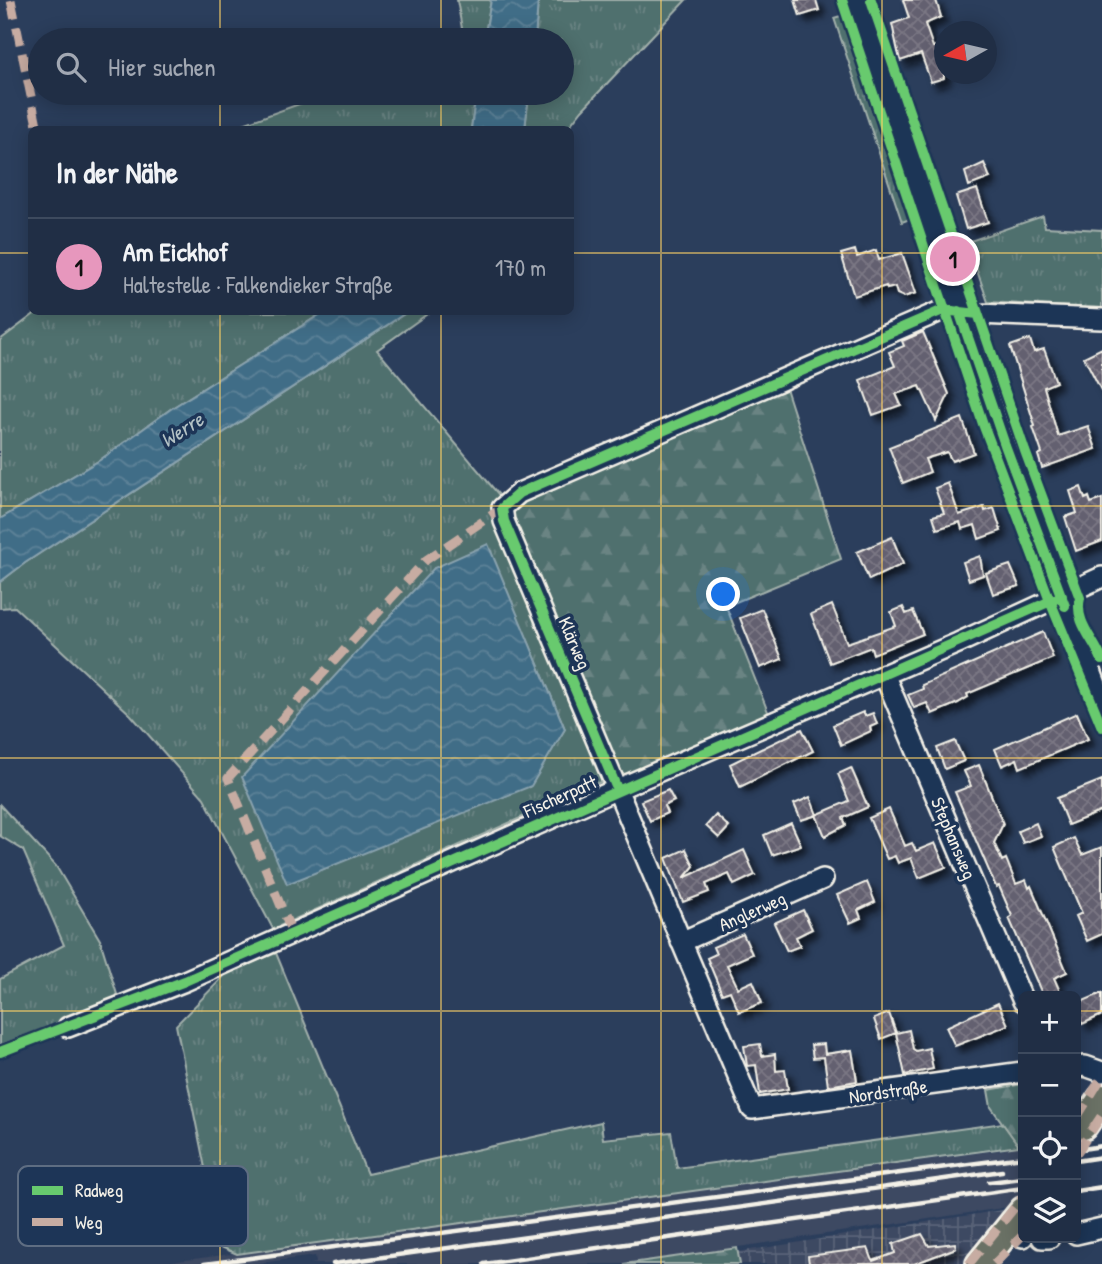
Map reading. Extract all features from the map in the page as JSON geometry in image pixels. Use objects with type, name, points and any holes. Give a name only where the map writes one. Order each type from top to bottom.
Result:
[{"type":"main road","points":[[1083,1125],[1102,1098]]},
{"type":"main road","points":[[980,1264],[1015,1235]]},
{"type":"street","points":[[855,0],[1005,445],[1102,701]]},
{"type":"street","name":"Klärweg","points":[[752,1109],[504,521],[502,508],[519,493],[879,337],[943,310],[959,311]]},
{"type":"street","points":[[959,311],[1102,319]]},
{"type":"street","name":"Fischerpatt","points":[[68,1027],[186,981],[1102,577]]},
{"type":"street","name":"Stephansweg","points":[[884,674],[1019,991]]},
{"type":"street","name":"Anglerweg","points":[[681,943],[823,879]]},
{"type":"street","points":[[1081,1066],[1102,1072]]},
{"type":"street","name":"Nordstraße","points":[[752,1109],[1018,1073]]},
{"type":"street","points":[[1081,1233],[1102,1228]]},
{"type":"shaded area","points":[[1018,1146],[1018,1206],[624,1264],[310,1264],[316,1263],[315,1256],[252,1264],[156,1264]]},
{"type":"shaded area","points":[[1008,1209],[966,1264],[740,1264],[738,1252]]},
{"type":"green space","points":[[457,0],[491,0],[486,28],[462,28]]},
{"type":"green space","points":[[538,0],[686,0],[569,126],[525,126],[528,105],[574,105],[574,28],[536,28]]},
{"type":"green space","points":[[844,15],[910,219],[902,222],[834,18]]},
{"type":"green space","points":[[296,105],[474,105],[471,126],[237,126]]},
{"type":"green space","points":[[1043,216],[1045,227],[1102,230],[1102,309],[988,302],[967,242]]},
{"type":"green space","points":[[33,315],[319,315],[172,408],[100,460],[0,519],[0,340]]},
{"type":"green space","points":[[402,315],[426,315],[377,350],[499,495],[495,512],[607,779],[273,929],[204,798],[131,715],[15,607],[0,608],[0,582]],"holes":[[[487,544],[565,729],[530,786]]]},
{"type":"green space","points":[[785,385],[841,559],[726,606],[770,717],[622,777],[512,515],[514,506]]},
{"type":"green space","points":[[0,805],[56,866],[100,940],[119,1001],[0,1045],[0,979],[64,945],[23,850],[0,836]]},
{"type":"green space","points":[[276,953],[367,1174],[601,1122],[603,1139],[671,1132],[677,1168],[1003,1123],[1018,1146],[237,1254],[221,1246],[248,1246],[248,1166],[205,1166],[176,1025],[227,973]]},
{"type":"green space","points":[[1018,1085],[1018,1145],[991,1107],[988,1090]]},
{"type":"green space","points":[[737,1248],[740,1264],[624,1264]]},
{"type":"water","points":[[491,0],[538,0],[536,28],[486,28]]},
{"type":"water","points":[[474,105],[528,105],[525,126],[471,126]]},
{"type":"water","name":"Werre","points":[[319,315],[402,315],[0,582],[0,519],[100,460],[172,408]]},
{"type":"water","points":[[488,544],[565,729],[531,786],[287,884],[242,777],[434,568]]},
{"type":"building","points":[[795,0],[816,0],[819,10],[800,16]]},
{"type":"building","points":[[903,0],[936,0],[941,17],[925,24],[934,47],[934,81],[931,82],[921,54],[900,61],[892,24],[909,18]]},
{"type":"building","points":[[984,163],[990,178],[969,186],[965,172]]},
{"type":"building","points":[[977,189],[988,222],[966,229],[956,196]]},
{"type":"building","points":[[855,250],[857,257],[876,250],[879,260],[902,253],[916,293],[904,297],[897,294],[895,287],[887,289],[886,286],[854,296],[841,254]]},
{"type":"building","points":[[923,332],[949,394],[936,421],[920,386],[896,394],[901,405],[873,415],[860,380],[895,366],[889,352],[904,346],[902,341]]},
{"type":"building","points":[[1030,339],[1034,352],[1044,349],[1056,382],[1044,387],[1058,436],[1088,426],[1096,449],[1042,468],[1038,455],[1042,453],[1033,427],[1035,426],[1010,346]]},
{"type":"building","points":[[1102,348],[1102,392],[1084,357]]},
{"type":"building","points":[[962,418],[974,453],[952,461],[947,452],[925,459],[930,472],[903,483],[889,447]]},
{"type":"building","points":[[948,483],[959,515],[984,507],[985,511],[994,508],[1001,531],[979,539],[975,525],[962,529],[960,522],[937,529],[933,516],[944,513],[935,488]]},
{"type":"building","points":[[1081,487],[1085,499],[1089,497],[1091,503],[1102,499],[1102,541],[1076,551],[1065,517],[1077,513],[1070,491]]},
{"type":"building","points":[[892,537],[903,564],[869,580],[857,552]]},
{"type":"building","points":[[980,556],[983,575],[969,580],[963,562]]},
{"type":"building","points":[[1010,565],[1019,586],[993,594],[986,573]]},
{"type":"building","points":[[832,605],[847,643],[896,626],[891,612],[903,607],[906,614],[913,611],[923,634],[873,654],[871,647],[830,663],[811,614]]},
{"type":"building","points":[[762,609],[782,659],[760,668],[740,618]]},
{"type":"building","points":[[1043,632],[1053,658],[967,694],[968,697],[958,703],[932,714],[927,703],[914,708],[908,695],[923,689],[922,685]]},
{"type":"building","points":[[863,712],[865,716],[873,713],[877,724],[870,727],[871,731],[841,745],[833,725]]},
{"type":"building","points":[[1077,713],[1088,739],[1020,768],[1017,759],[1002,766],[995,749]]},
{"type":"building","points":[[802,729],[813,751],[740,787],[730,764]]},
{"type":"building","points":[[955,741],[964,761],[945,769],[937,748]]},
{"type":"building","points":[[979,765],[1003,824],[994,843],[1002,861],[1006,859],[1016,884],[1026,880],[1029,888],[1031,886],[1067,972],[1054,978],[1060,991],[1041,991],[1009,918],[1012,916],[999,886],[996,887],[955,792],[971,786],[964,771]]},
{"type":"building","points":[[851,768],[868,807],[843,818],[846,825],[825,836],[816,815],[849,801],[838,774]]},
{"type":"building","points":[[1102,780],[1102,811],[1068,825],[1057,798]]},
{"type":"building","points":[[668,790],[674,801],[664,806],[667,813],[650,821],[641,801]]},
{"type":"building","points":[[810,797],[817,815],[801,820],[794,804]]},
{"type":"building","points":[[889,809],[905,846],[912,843],[916,851],[935,843],[946,867],[919,878],[911,858],[898,863],[895,856],[887,859],[869,818]]},
{"type":"building","points":[[716,815],[729,827],[719,838],[706,826]]},
{"type":"building","points":[[791,823],[801,845],[772,855],[764,835]]},
{"type":"building","points":[[1036,823],[1041,836],[1023,843],[1018,831]]},
{"type":"building","points":[[1074,838],[1082,855],[1102,847],[1102,934],[1087,941],[1076,916],[1082,913],[1054,847]]},
{"type":"building","points":[[686,849],[694,866],[684,878],[744,850],[755,875],[734,885],[729,874],[706,884],[709,892],[683,902],[666,858]]},
{"type":"building","points":[[867,882],[875,902],[858,910],[861,918],[850,923],[837,895]]},
{"type":"building","points":[[803,910],[812,929],[796,937],[800,946],[787,951],[774,923]]},
{"type":"building","points":[[743,934],[752,954],[727,965],[738,988],[753,981],[762,1003],[739,1012],[730,991],[722,994],[707,958],[716,954],[713,947]]},
{"type":"building","points":[[1102,993],[1102,1015],[1082,1024],[1081,1002]]},
{"type":"building","points":[[998,1003],[1008,1025],[955,1046],[946,1027]]},
{"type":"building","points":[[889,1013],[896,1033],[881,1039],[874,1019]]},
{"type":"building","points":[[909,1030],[913,1049],[916,1051],[929,1048],[933,1069],[905,1075],[896,1033]]},
{"type":"building","points":[[760,1044],[762,1056],[775,1054],[776,1071],[785,1070],[788,1089],[760,1094],[756,1065],[747,1066],[744,1046]]},
{"type":"building","points":[[824,1044],[825,1054],[852,1050],[857,1081],[828,1086],[824,1057],[813,1058],[811,1045]]},
{"type":"building","points":[[922,1234],[929,1246],[955,1243],[956,1248],[914,1264],[809,1264],[808,1256],[868,1248],[873,1261],[895,1253],[893,1244]]},
{"type":"railway","points":[[1081,1149],[1102,1146]]},
{"type":"railway","points":[[1081,1160],[1102,1157]]},
{"type":"railway","points":[[204,1264],[1018,1158]]},
{"type":"railway","points":[[333,1264],[1002,1171]]},
{"type":"railway","points":[[989,1182],[1018,1179]]},
{"type":"railway","points":[[1081,1190],[1102,1187]]},
{"type":"railway","points":[[484,1264],[1018,1189]]},
{"type":"marked path","points":[[11,0],[28,82]]},
{"type":"marked path","points":[[33,105],[37,126]]},
{"type":"marked path","points":[[292,933],[228,778],[426,560],[502,508]]},
{"type":"marked path","points":[[1077,1117],[1102,1077]]},
{"type":"marked path","points":[[1081,1146],[1102,1115]]},
{"type":"marked path","points":[[969,1264],[1018,1203]]},
{"type":"marked path","points":[[994,1264],[1018,1240]]},
{"type":"cycle path","points":[[842,0],[983,424],[1050,601],[1102,727]]},
{"type":"cycle path","points":[[871,0],[1025,451],[1080,598],[1082,623],[1102,660]]},
{"type":"cycle path","points":[[618,791],[504,521],[502,508],[519,493],[943,310],[978,314]]},
{"type":"cycle path","points":[[959,311],[1065,606]]},
{"type":"cycle path","points":[[0,1052],[185,981],[1062,596]]},
{"type":"place","name":"Am Eickhof","points":[[953,259]]}]
